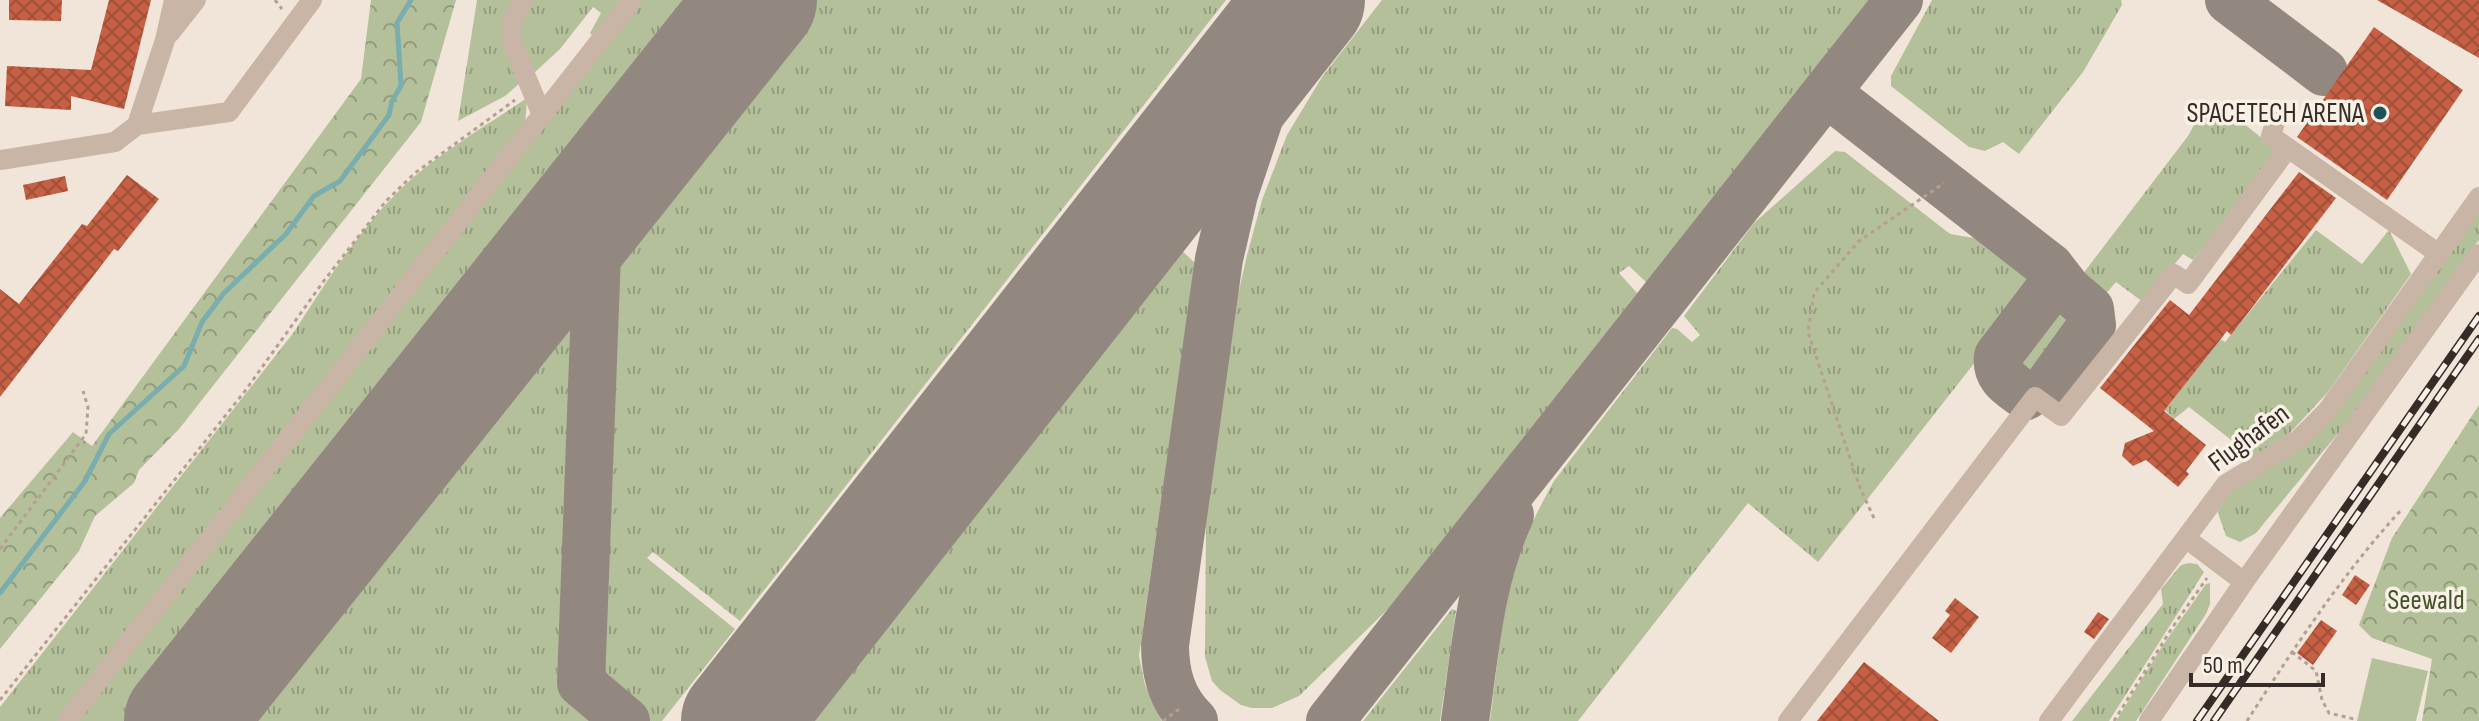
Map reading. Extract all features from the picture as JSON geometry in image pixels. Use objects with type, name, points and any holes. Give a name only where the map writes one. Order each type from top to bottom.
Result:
[{"type":"street","points":[[137,125],[165,40],[174,0]]},
{"type":"street","points":[[165,40],[196,0]]},
{"type":"street","points":[[0,160],[115,142],[137,125],[229,112],[312,0]]},
{"type":"street","points":[[524,0],[511,23],[512,43],[542,115]]},
{"type":"street","points":[[67,721],[632,0]]},
{"type":"street","points":[[2276,119],[2271,136],[2411,230],[2439,254]]},
{"type":"street","points":[[1788,721],[2035,397],[2061,416],[2174,274],[2188,284],[2288,148]]},
{"type":"street","name":"Flughafen","points":[[2049,721],[2226,484],[2298,440],[2327,411],[2479,197]]},
{"type":"street","points":[[2149,721],[2244,582],[2479,254]]},
{"type":"street","points":[[2187,539],[2244,582]]},
{"type":"path","points":[[0,700],[245,391],[386,201],[415,173],[531,89]]},
{"type":"path","points":[[1874,518],[1860,488],[1808,332],[1814,293],[1859,241],[1944,183]]},
{"type":"path","points":[[0,549],[86,434],[88,407],[83,391]]},
{"type":"path","points":[[2247,721],[2292,652],[2376,538],[2402,509]]},
{"type":"path","points":[[2114,721],[2172,628],[2219,562]]},
{"type":"path","points":[[2292,652],[2316,671],[2322,700],[2329,713],[2354,719]]},
{"type":"path","points":[[1163,721],[1182,707]]},
{"type":"green space","points":[[371,0],[456,0],[421,122],[179,429],[139,470],[134,483],[95,516],[79,551],[0,649],[0,518],[73,432],[92,446],[361,79]]},
{"type":"green space","points":[[477,0],[514,0],[521,82],[505,96],[458,121]]},
{"type":"green space","points":[[529,0],[625,0],[595,38],[590,33],[601,13],[593,7],[560,49],[534,73],[515,34]]},
{"type":"green space","points":[[640,0],[1226,0],[740,621],[653,552],[647,558],[735,629],[662,721],[628,721],[612,711],[604,721],[75,721]]},
{"type":"green space","points":[[1382,0],[1869,0],[1647,283],[1629,266],[1619,273],[1637,293],[1391,606],[1299,696],[1272,708],[1252,708],[1241,705],[1220,690],[1212,681],[1205,657],[1206,520],[1236,304],[1262,200],[1287,135],[1322,77]]},
{"type":"green space","points":[[1932,0],[2121,0],[2122,5],[2083,72],[2019,154],[2003,142],[1985,151],[1969,147],[1891,86],[1891,76]]},
{"type":"green space","points":[[527,98],[525,127],[60,721],[0,721],[0,707],[294,332],[335,270],[381,210],[428,165]]},
{"type":"green space","points":[[2212,111],[2243,123],[2278,151],[2193,260],[2183,254],[2143,302],[2116,282],[2105,295],[2095,299],[2084,291],[2082,275],[2188,136],[2200,114]]},
{"type":"green space","points":[[1835,151],[1845,152],[1950,234],[1986,240],[2039,281],[1818,562],[1748,503],[1578,721],[1490,721],[1503,624],[1515,566],[1532,523],[1554,481],[1672,328],[1692,342],[1700,335],[1684,316],[1754,223]]},
{"type":"green space","points":[[2479,210],[2479,240],[2354,414],[2256,533],[2240,542],[2226,536],[2218,513],[2222,498],[2305,442]]},
{"type":"green space","points":[[2316,230],[2362,264],[2389,230],[2411,274],[2328,392],[2288,435],[2253,457],[2189,407],[2174,419],[2165,410],[2220,339],[2225,342]]},
{"type":"green space","points":[[1181,250],[1195,263],[1139,656],[1145,685],[1162,721],[812,721]]},
{"type":"green space","points":[[2054,305],[2068,308],[2079,316],[2079,327],[2028,391],[2009,373],[2007,362]]},
{"type":"green space","name":"Seewald","points":[[2479,405],[2479,721],[2422,721],[2432,659],[2372,638],[2359,625],[2392,538]]},
{"type":"green space","points":[[2197,564],[2204,572],[2109,721],[2072,721],[2163,604],[2161,589],[2181,565]]},
{"type":"green space","points":[[2210,583],[2210,604],[2206,614],[2136,721],[2116,721],[2163,645],[2206,584]]},
{"type":"green space","points":[[1452,609],[1456,611],[1440,721],[1363,721]]},
{"type":"green space","points":[[2372,658],[2428,671],[2416,721],[2357,721]]},
{"type":"building","points":[[9,0],[62,0],[61,21],[9,20]]},
{"type":"building","points":[[109,0],[151,0],[124,109],[71,96],[71,110],[5,106],[7,66],[91,70]]},
{"type":"building","points":[[2377,0],[2479,0],[2479,58],[2435,33]]},
{"type":"building","name":"SPACETECH ARENA","points":[[2374,27],[2463,90],[2387,200],[2297,137]]},
{"type":"building","points":[[2299,172],[2336,198],[2231,335],[2227,331],[2164,411],[2206,445],[2178,487],[2146,460],[2133,466],[2122,456],[2125,443],[2154,431],[2100,388],[2170,300],[2189,315]]},
{"type":"building","points":[[127,175],[159,199],[118,251],[114,249],[0,397],[0,289],[19,304],[82,224],[87,226]]},
{"type":"building","points":[[65,176],[68,191],[26,200],[23,185]]},
{"type":"building","points":[[2355,575],[2370,585],[2356,605],[2342,595]]},
{"type":"building","points":[[1955,598],[1979,617],[1951,653],[1932,638],[1950,615],[1945,611]]},
{"type":"building","points":[[2098,612],[2109,619],[2094,639],[2084,632]]},
{"type":"building","points":[[2321,620],[2337,631],[2313,665],[2297,653]]},
{"type":"building","points":[[1864,662],[1877,672],[1939,721],[1817,721]]},
{"type":"waterway","points":[[0,593],[85,481],[109,434],[184,366],[202,322],[224,293],[286,234],[314,196],[340,181],[389,115],[392,101],[401,86],[397,23],[411,0]]},
{"type":"taxiway","points":[[1194,721],[1171,686],[1165,645],[1219,259],[1234,194],[1264,104],[1316,0]]},
{"type":"taxiway","points":[[1330,721],[1899,0]]},
{"type":"taxiway","points":[[2229,0],[2324,72]]},
{"type":"taxiway","points":[[1827,93],[2050,267],[2067,289],[2090,309],[2092,325],[2052,380]]},
{"type":"taxiway","points":[[599,199],[581,683],[626,721]]},
{"type":"taxiway","points":[[2026,396],[2002,375],[1998,356],[2050,288],[2053,282],[2050,267]]},
{"type":"taxiway","points":[[1465,721],[1485,590],[1510,515]]},
{"type":"runway","points":[[183,721],[758,0]]},
{"type":"runway","points":[[740,721],[1306,0]]},
{"type":"railway","points":[[2197,721],[2479,316]]},
{"type":"railway","points":[[2214,721],[2479,339]]},
{"type":"place","name":"SPACETECH ARENA","points":[[2380,113]]}]
